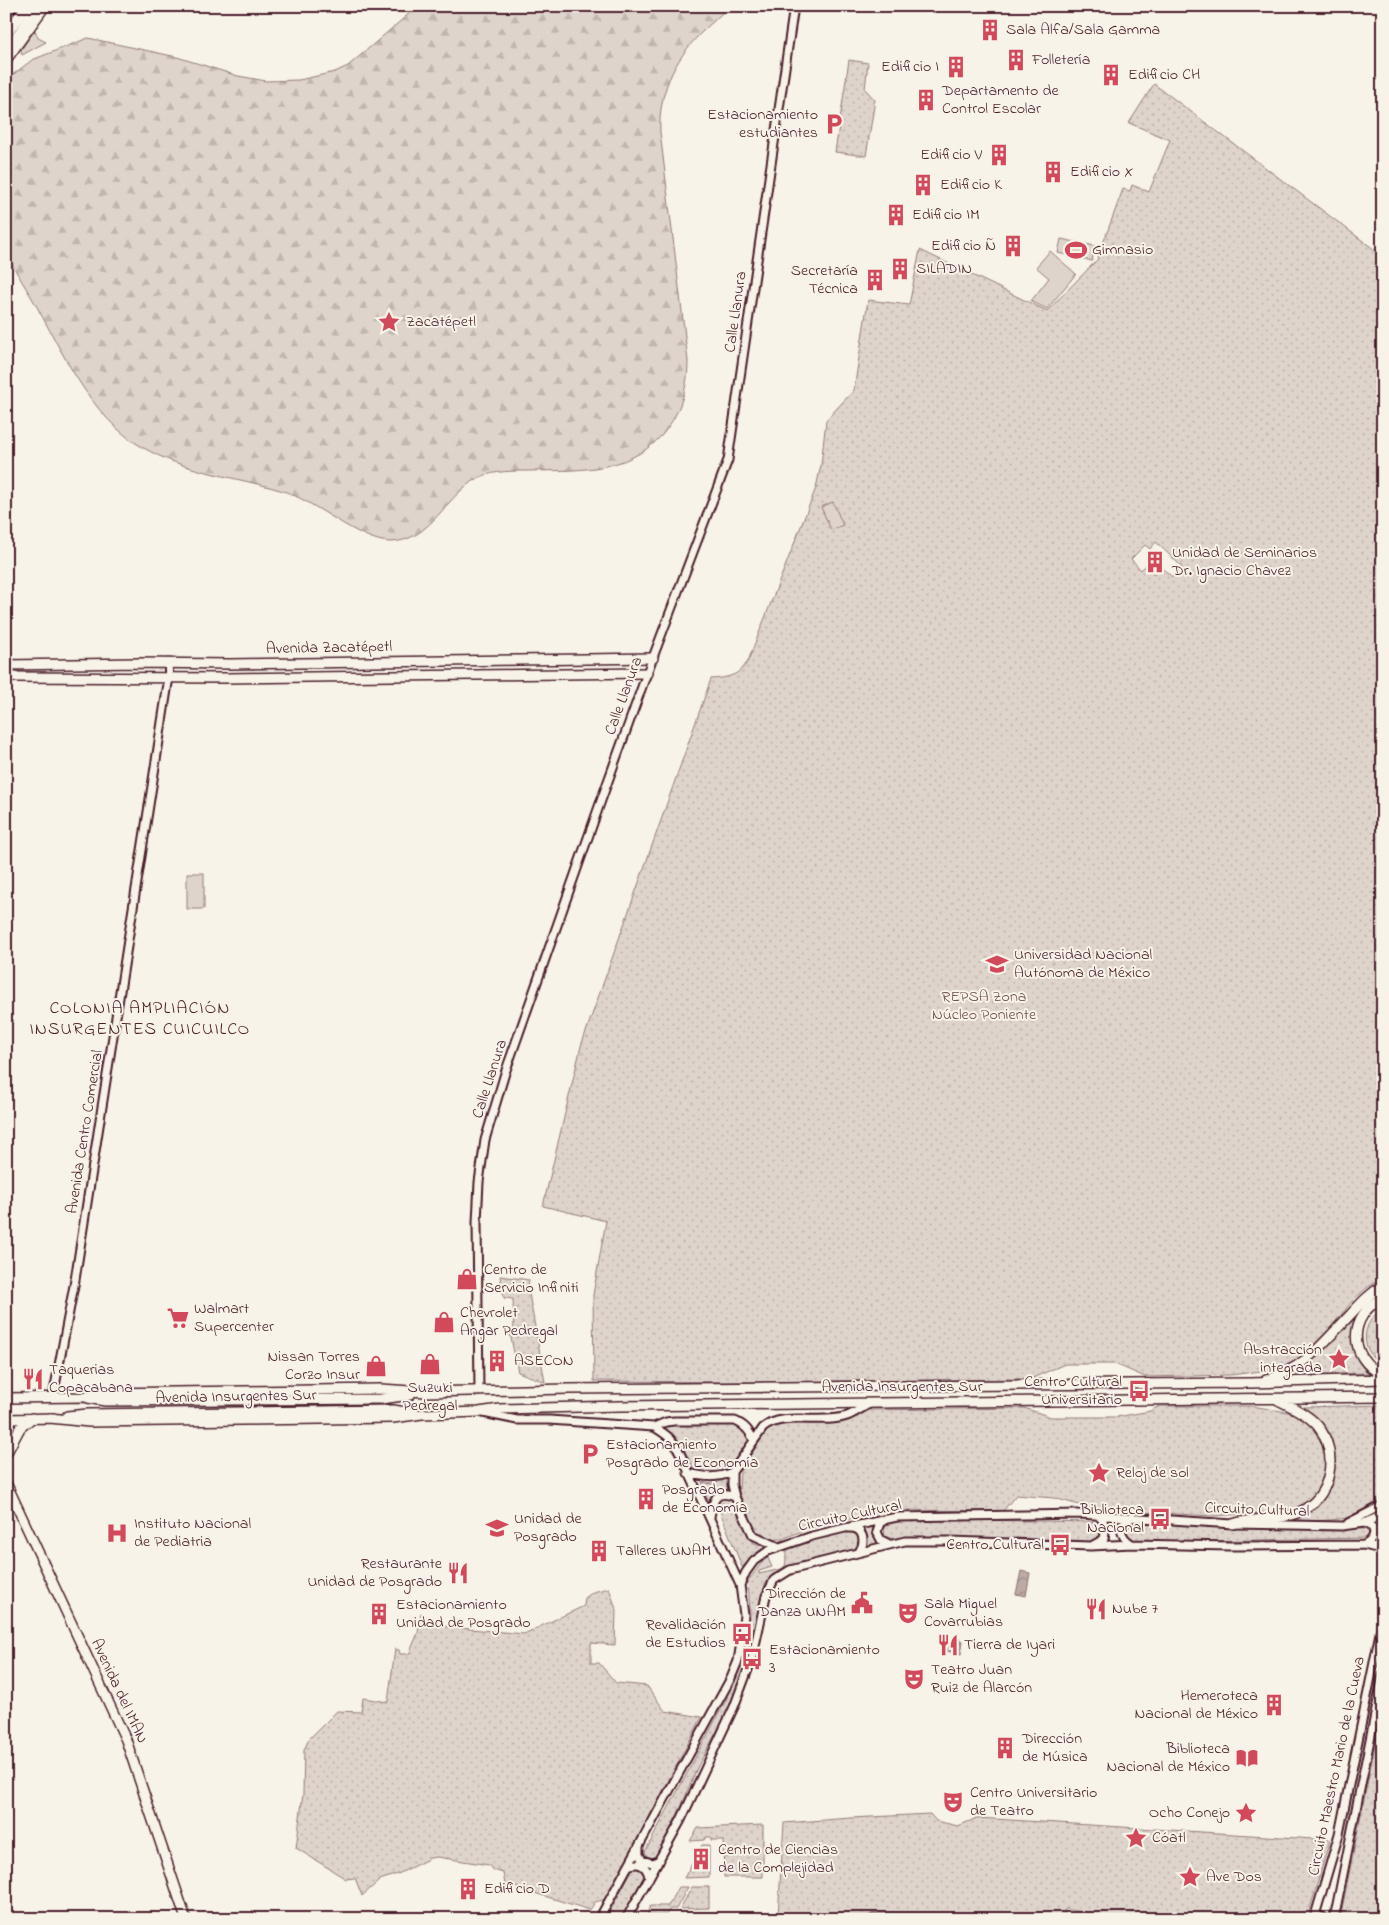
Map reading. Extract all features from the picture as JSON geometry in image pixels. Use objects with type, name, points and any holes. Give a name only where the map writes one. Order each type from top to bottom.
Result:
[{"type":"highway","points":[[6,13],[11,6]]},
{"type":"highway","points":[[6,24],[19,6]]},
{"type":"highway","points":[[6,34],[27,6]]},
{"type":"highway","points":[[6,52],[38,6]]},
{"type":"main road","points":[[6,60],[46,6]]},
{"type":"main road","points":[[618,658],[618,673]]},
{"type":"main road","name":"Avenida Zacatépetl","points":[[6,665],[653,658]]},
{"type":"main road","points":[[526,660],[526,674]]},
{"type":"main road","name":"Avenida Zacatépetl","points":[[6,677],[169,678],[647,672]]},
{"type":"main road","points":[[1250,1383],[1280,1375],[1304,1362],[1367,1296],[1383,1286]]},
{"type":"main road","points":[[1383,1298],[1374,1303],[1364,1314],[1359,1324],[1356,1341],[1358,1350],[1366,1362],[1372,1369],[1383,1375]]},
{"type":"main road","name":"Avenida Insurgentes Sur","points":[[6,1398],[85,1397],[106,1393],[239,1390],[381,1389],[425,1392],[1250,1383],[1383,1379]]},
{"type":"main road","name":"Avenida Insurgentes Sur","points":[[6,1419],[50,1418],[88,1422],[393,1418],[422,1414],[560,1407],[1383,1397]]},
{"type":"main road","points":[[1233,1524],[1247,1520],[1297,1513],[1316,1500],[1328,1481],[1331,1456],[1321,1430],[1307,1416],[1276,1399]]},
{"type":"main road","points":[[6,1454],[10,1436],[32,1418]]},
{"type":"main road","name":"Avenida del IMAN","points":[[6,1483],[126,1740],[186,1919]]},
{"type":"street","name":"Calle Llanura","points":[[479,1391],[477,1213],[483,1150],[487,1132],[564,906],[647,672],[728,460],[794,6]]},
{"type":"street","name":"Avenida Centro Comercial","points":[[53,1397],[75,1280],[169,678],[168,663]]},
{"type":"street","points":[[688,1473],[711,1478],[720,1477],[732,1472],[763,1428],[774,1421],[832,1419],[846,1416],[873,1402]]},
{"type":"street","points":[[479,1412],[518,1420],[549,1420],[654,1427],[668,1435],[675,1442],[740,1585],[744,1615],[738,1661],[731,1678],[599,1919]]},
{"type":"street","points":[[654,1427],[674,1421],[735,1421],[742,1424],[754,1440]]},
{"type":"street","points":[[732,1472],[732,1485],[735,1497],[753,1535],[780,1548]]},
{"type":"street","points":[[710,1518],[713,1501],[718,1495],[726,1493],[735,1497]]},
{"type":"street","points":[[1342,1526],[1383,1505]]},
{"type":"street","name":"Circuito Cultural","points":[[740,1585],[754,1561],[768,1551],[812,1536],[888,1518],[1041,1514],[1097,1515],[1233,1524],[1342,1526],[1364,1523],[1383,1515]]},
{"type":"street","points":[[1091,1546],[1104,1539],[1106,1532],[1102,1519],[1097,1515]]},
{"type":"street","points":[[1132,1544],[1123,1538],[1121,1527],[1128,1519],[1134,1517]]},
{"type":"street","points":[[888,1518],[880,1523],[877,1532],[881,1540],[890,1544]]},
{"type":"street","points":[[1364,1523],[1370,1524],[1374,1534],[1372,1540],[1364,1545]]},
{"type":"street","points":[[845,1528],[853,1527],[860,1531],[863,1545],[859,1552]]},
{"type":"street","name":"Circuito Cultural","points":[[626,1919],[681,1820],[746,1680],[766,1596],[774,1580],[790,1570],[905,1541],[1091,1546],[1132,1544],[1230,1546],[1364,1545],[1376,1548],[1383,1554]]},
{"type":"street","name":"Circuito Maestro Mario de la Cueva","points":[[1315,1916],[1339,1834],[1383,1618]]},
{"type":"street","name":"Circuito Maestro Mario de la Cueva","points":[[1334,1919],[1383,1675]]},
{"type":"street","points":[[641,1844],[639,1850],[642,1860],[652,1864],[660,1859]]},
{"type":"street","points":[[628,1866],[634,1864],[644,1866],[648,1871],[649,1878]]},
{"type":"street","points":[[1315,1916],[1325,1919]]},
{"type":"street","points":[[873,1919],[946,1919]]},
{"type":"green space","points":[[418,6],[729,6],[691,43],[676,66],[665,91],[660,118],[660,132],[688,361],[685,391],[674,418],[662,435],[648,448],[633,457],[617,463],[582,469],[503,472],[480,477],[468,484],[417,534],[405,540],[391,542],[365,535],[294,495],[262,485],[210,473],[159,456],[124,434],[92,400],[66,360],[6,251],[6,80],[32,60],[88,38],[177,57],[238,76],[266,81],[299,80],[335,72],[348,66]]},
{"type":"green space","points":[[35,30],[38,38],[46,42],[22,55],[21,50]]},
{"type":"green space","points":[[849,60],[868,63],[865,89],[875,100],[866,156],[835,152]]},
{"type":"green space","name":"REPSA Zona Núcleo Poniente","points":[[1154,84],[1383,256],[1383,1278],[1368,1287],[1354,1299],[1332,1326],[1310,1349],[1295,1361],[1276,1369],[1231,1375],[1145,1377],[1115,1364],[1065,1364],[1030,1379],[743,1382],[594,1381],[593,1295],[606,1221],[543,1206],[581,1046],[711,679],[737,673],[748,661],[816,488],[821,465],[826,420],[854,390],[868,300],[909,305],[920,250],[1047,311],[1097,260],[1123,189],[1130,191],[1132,185],[1149,192],[1170,140],[1129,123]],"holes":[[[1156,542],[1182,567],[1172,577],[1161,567],[1154,574],[1146,565],[1141,570],[1131,559],[1145,545],[1150,549]]]},
{"type":"green space","name":"Gimnasio","points":[[1061,239],[1095,246],[1092,261],[1058,253]]},
{"type":"green space","points":[[1050,251],[1076,274],[1047,309],[1031,301],[1049,278],[1036,267]]},
{"type":"green space","points":[[833,502],[843,525],[831,530],[821,507]]},
{"type":"green space","points":[[187,873],[204,873],[204,909],[187,909]]},
{"type":"green space","points":[[500,1276],[529,1280],[528,1288],[545,1382],[518,1372],[510,1333],[514,1333],[513,1299],[504,1298]]},
{"type":"green space","points":[[1383,1309],[1383,1365],[1370,1353],[1365,1337],[1370,1321]]},
{"type":"green space","points":[[1356,1315],[1352,1339],[1353,1346],[1358,1359],[1368,1373],[1293,1375],[1309,1363]]},
{"type":"green space","points":[[1383,1405],[1383,1500],[1374,1508],[1351,1517],[1311,1521],[1287,1519],[1315,1508],[1333,1483],[1335,1459],[1329,1432],[1304,1407]]},
{"type":"green space","points":[[1159,1406],[1252,1406],[1293,1413],[1308,1421],[1320,1433],[1327,1457],[1323,1476],[1316,1494],[1301,1507],[1278,1512],[1213,1516],[1104,1510],[1054,1498],[1016,1495],[1003,1511],[889,1510],[810,1528],[782,1539],[770,1540],[757,1532],[749,1519],[739,1492],[740,1471],[770,1426],[786,1422],[841,1422],[870,1410],[1024,1408],[1051,1417],[1117,1417],[1150,1411]]},
{"type":"green space","points":[[733,1423],[748,1435],[749,1442],[732,1469],[720,1473],[706,1474],[692,1467],[684,1449],[666,1429],[670,1425]]},
{"type":"green space","points":[[728,1479],[730,1492],[715,1492],[709,1503],[702,1482],[712,1484]]},
{"type":"green space","points":[[722,1497],[730,1498],[754,1543],[768,1547],[742,1567],[717,1504]]},
{"type":"green space","points":[[1383,1518],[1383,1546],[1376,1543],[1379,1533],[1374,1523]]},
{"type":"green space","points":[[900,1519],[1100,1522],[1099,1539],[1089,1544],[889,1538],[885,1536],[884,1528],[888,1522]]},
{"type":"green space","points":[[1133,1522],[1368,1529],[1369,1538],[1138,1542],[1129,1540],[1126,1531]]},
{"type":"green space","points":[[875,1525],[875,1535],[881,1543],[867,1546],[867,1536],[863,1527]]},
{"type":"green space","points":[[843,1531],[854,1531],[860,1539],[858,1548],[849,1552],[787,1566],[765,1584],[750,1657],[737,1694],[697,1768],[682,1805],[656,1858],[648,1859],[645,1852],[732,1689],[748,1648],[750,1612],[748,1581],[767,1556],[772,1567],[759,1571],[759,1574],[781,1569],[785,1566],[787,1552],[793,1545]]},
{"type":"green space","points":[[609,1588],[616,1609],[615,1645],[591,1643],[591,1663],[599,1663],[616,1683],[647,1686],[665,1711],[702,1717],[606,1899],[595,1902],[590,1910],[505,1884],[503,1873],[493,1870],[489,1865],[437,1857],[430,1858],[400,1873],[380,1880],[362,1896],[355,1878],[346,1879],[296,1848],[303,1794],[304,1750],[309,1739],[337,1711],[361,1712],[363,1698],[388,1702],[395,1649],[399,1650],[400,1654],[409,1654],[418,1633],[421,1613],[438,1626],[524,1634],[584,1606],[585,1598],[593,1592]]},
{"type":"green space","points":[[1383,1705],[1383,1919],[1340,1919]]},
{"type":"green space","points":[[930,1814],[936,1821],[958,1826],[977,1818],[1330,1840],[1307,1919],[1102,1919],[1102,1916],[1065,1909],[1063,1919],[999,1919],[942,1914],[778,1916],[784,1823]]},
{"type":"green space","points":[[763,1825],[763,1877],[724,1877],[723,1840],[711,1840],[711,1837],[706,1837],[704,1840],[690,1841],[698,1828]]},
{"type":"green space","points":[[702,1845],[709,1845],[709,1877],[684,1878]]},
{"type":"green space","points":[[639,1866],[645,1870],[645,1879],[622,1919],[606,1919],[633,1868]]},
{"type":"green space","points":[[678,1887],[688,1887],[676,1909],[670,1909],[666,1915],[647,1915],[650,1906],[668,1906]]},
{"type":"green space","points":[[692,1887],[709,1887],[709,1908],[680,1909]]},
{"type":"water","points":[[1021,1571],[1030,1573],[1026,1596],[1016,1594]]},
{"type":"water","points":[[960,1639],[963,1641],[961,1654],[946,1651],[951,1644]]},
{"type":"place","name":"Sala Alfa/Sala Gamma","points":[[990,30]]},
{"type":"place","name":"Folletería","points":[[1016,60]]},
{"type":"place","name":"Edificio I","points":[[956,67]]},
{"type":"place","name":"Edificio CH","points":[[1111,75]]},
{"type":"place","name":"Departamento de Control Escolar","points":[[926,100]]},
{"type":"place","name":"Estacionamiento estudiantes","points":[[834,124]]},
{"type":"place","name":"Edificio V","points":[[999,155]]},
{"type":"place","name":"Edificio X","points":[[1053,172]]},
{"type":"place","name":"Edificio K","points":[[923,185]]},
{"type":"place","name":"Edificio IM","points":[[896,215]]},
{"type":"place","name":"Edificio Ñ","points":[[1013,246]]},
{"type":"place","name":"Gimnasio","points":[[1076,250]]},
{"type":"place","name":"SILADIN","points":[[900,269]]},
{"type":"place","name":"Secretaría Técnica","points":[[875,280]]},
{"type":"place","name":"Zacatépetl","points":[[389,322]]},
{"type":"place","name":"Unidad de Seminarios Dr. Ignacio Chavez","points":[[1155,562]]},
{"type":"place","name":"Universidad Nacional Autónoma de México","points":[[997,964]]},
{"type":"place","name":"Centro de Servicio Infiniti","points":[[467,1279]]},
{"type":"place","name":"Walmart Supercenter","points":[[178,1318]]},
{"type":"place","name":"Chevrolet Angar Pedregal","points":[[444,1322]]},
{"type":"place","name":"Abstracción integrada","points":[[1339,1359]]},
{"type":"place","name":"ASECON","points":[[497,1361]]},
{"type":"place","name":"Suzuki Pedregal","points":[[430,1364]]},
{"type":"place","name":"Nissan Torres Corzo Insur","points":[[376,1366]]},
{"type":"place","name":"Taquerias Copacabana","points":[[33,1379]]},
{"type":"place","name":"Centro Cultural Universitario","points":[[1139,1391]]},
{"type":"place","name":"Estacionamiento Posgrado de Economía","points":[[590,1454]]},
{"type":"place","name":"Reloj de sol","points":[[1099,1473]]},
{"type":"place","name":"Posgrado de Economía","points":[[646,1499]]},
{"type":"place","name":"Biblioteca Nacional","points":[[1160,1519]]},
{"type":"place","name":"Unidad de Posgrado","points":[[497,1528]]},
{"type":"place","name":"Instituto Nacional de Pediatria","points":[[117,1533]]},
{"type":"place","name":"Centro Cultural","points":[[1060,1545]]},
{"type":"place","name":"Talleres UNAM","points":[[599,1551]]},
{"type":"place","name":"Restaurante Unidad de Posgrado","points":[[458,1573]]},
{"type":"place","name":"Dirección de Danza UNAM","points":[[862,1603]]},
{"type":"place","name":"Nube 7","points":[[1096,1609]]},
{"type":"place","name":"Sala Miguel Covarrubias","points":[[908,1613]]},
{"type":"place","name":"Estacionamiento Unidad de Posgrado","points":[[379,1614]]},
{"type":"place","name":"Revalidación de Estudios","points":[[742,1634]]},
{"type":"place","name":"Tierra de Iyari","points":[[948,1645]]},
{"type":"place","name":"Estacionamiento 3","points":[[752,1659]]},
{"type":"place","name":"Teatro Juan Ruiz de Alarcón","points":[[914,1679]]},
{"type":"place","name":"Hemeroteca Nacional de México","points":[[1274,1705]]},
{"type":"place","name":"Dirección de Música","points":[[1005,1748]]},
{"type":"place","name":"Biblioteca Nacional de México","points":[[1247,1758]]},
{"type":"place","name":"Centro Universitario de Teatro","points":[[953,1802]]},
{"type":"place","name":"Ocho Conejo","points":[[1246,1813]]},
{"type":"place","name":"Cóatl","points":[[1136,1838]]},
{"type":"place","name":"Centro de Ciencias de la Complejidad","points":[[701,1859]]},
{"type":"place","name":"Ave Dos","points":[[1190,1877]]},
{"type":"place","name":"Edificio D","points":[[468,1889]]},
{"type":"district","name":"COLONIA AMPLIACIÓN INSURGENTES CUICUILCO","points":[[140,1019]]}]
